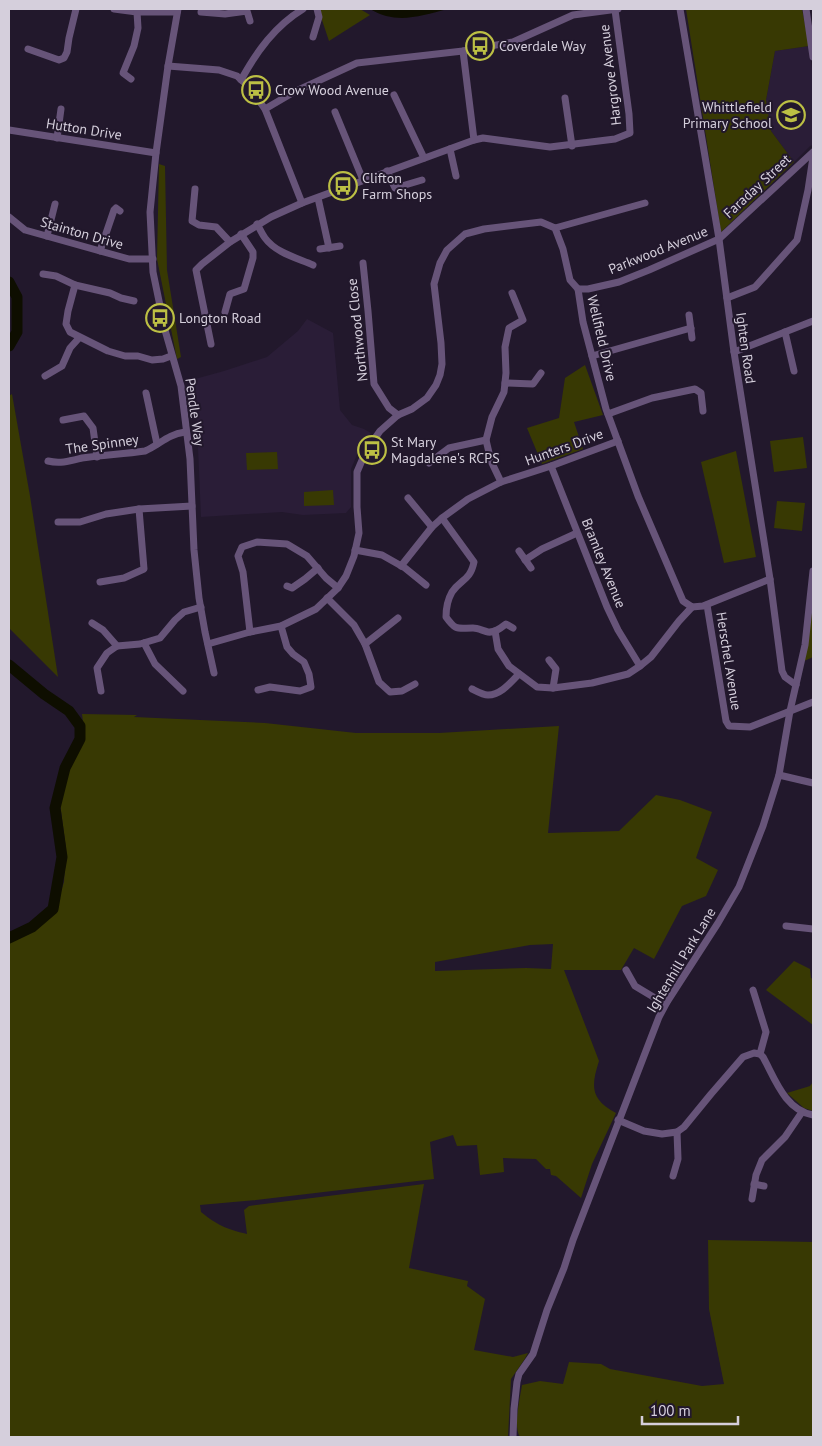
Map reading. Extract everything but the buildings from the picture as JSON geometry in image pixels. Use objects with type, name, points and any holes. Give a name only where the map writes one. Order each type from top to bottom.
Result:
[{"type":"street","points":[[28,49],[59,60],[64,58],[76,9]]},
{"type":"street","points":[[114,9],[137,12],[177,10]]},
{"type":"street","points":[[241,80],[266,40],[293,15],[303,9]]},
{"type":"street","points":[[313,37],[319,17],[317,9]]},
{"type":"street","points":[[265,109],[301,89],[357,63],[463,51],[513,42],[573,15],[598,10],[617,9]]},
{"type":"street","name":"Hargrove Avenue","points":[[210,344],[196,270],[230,242],[257,224],[302,203],[474,140],[483,138],[550,147],[572,146],[615,139],[630,133],[617,9]]},
{"type":"street","name":"Ighten Road","points":[[680,9],[719,239],[782,671],[785,677],[796,685]]},
{"type":"street","points":[[806,9],[813,57]]},
{"type":"street","name":"Pendle Way","points":[[177,10],[156,153],[150,212],[153,272],[171,356],[181,386],[190,460],[194,550],[200,606],[214,672]]},
{"type":"street","points":[[201,12],[213,11],[225,14],[251,10],[250,21]]},
{"type":"street","points":[[131,79],[123,73],[134,46],[138,28],[137,12]]},
{"type":"street","points":[[463,51],[474,140]]},
{"type":"street","points":[[168,66],[219,70],[236,76],[249,87],[265,109],[302,203]]},
{"type":"street","points":[[394,95],[424,158]]},
{"type":"street","points":[[565,98],[572,146]]},
{"type":"street","points":[[57,138],[61,109]]},
{"type":"street","points":[[335,112],[363,180]]},
{"type":"street","name":"Hutton Drive","points":[[9,130],[156,153]]},
{"type":"street","points":[[450,149],[456,176]]},
{"type":"street","name":"Faraday Street","points":[[719,239],[813,152]]},
{"type":"street","points":[[727,298],[755,287],[797,240],[811,191],[813,157]]},
{"type":"street","points":[[387,171],[395,188],[422,180]]},
{"type":"street","points":[[195,189],[192,221],[200,225],[216,227],[230,242]]},
{"type":"street","points":[[318,198],[329,248]]},
{"type":"street","points":[[208,644],[250,632],[281,626],[316,609],[338,588],[346,576],[359,533],[357,472],[366,451],[380,431],[398,415],[412,409],[427,398],[440,375],[442,343],[434,284],[440,263],[447,250],[465,234],[484,229],[541,222],[555,228],[645,203]]},
{"type":"street","points":[[47,236],[55,204]]},
{"type":"street","points":[[100,251],[114,210],[116,208],[120,211]]},
{"type":"street","name":"Stainton Drive","points":[[9,217],[25,230],[129,259],[153,258]]},
{"type":"street","points":[[257,224],[266,239],[276,248],[313,265]]},
{"type":"street","name":"Wellfield Drive","points":[[555,228],[563,249],[570,280],[578,289],[583,322],[608,414],[638,496],[675,585],[682,601],[692,607]]},
{"type":"street","points":[[225,312],[230,294],[244,289],[254,258],[253,252],[241,234]]},
{"type":"street","name":"Parkwood Avenue","points":[[578,289],[588,289],[619,282],[719,239]]},
{"type":"street","points":[[320,249],[340,246]]},
{"type":"street","name":"Northwood Close","points":[[363,263],[374,384],[389,408],[398,415]]},
{"type":"street","points":[[43,274],[56,276],[75,285],[102,290],[134,301]]},
{"type":"street","points":[[75,285],[66,324],[70,332],[108,351],[125,356],[138,356],[152,360],[171,356]]},
{"type":"street","points":[[501,482],[491,461],[486,440],[492,418],[504,392],[505,347],[509,328],[523,320],[512,293]]},
{"type":"street","points":[[689,316],[692,338]]},
{"type":"street","points":[[734,352],[813,321]]},
{"type":"street","points":[[592,356],[690,328]]},
{"type":"street","points":[[785,332],[794,371]]},
{"type":"street","points":[[46,376],[62,366],[70,348],[79,338]]},
{"type":"street","points":[[505,383],[533,384],[541,373]]},
{"type":"street","points":[[608,414],[652,398],[694,389],[701,393],[704,411]]},
{"type":"street","points":[[146,393],[157,444]]},
{"type":"street","points":[[63,420],[84,416],[93,428],[97,457]]},
{"type":"street","name":"The Spinney","points":[[48,461],[55,463],[69,462],[144,451],[174,434],[186,432]]},
{"type":"street","points":[[429,463],[449,448],[486,440]]},
{"type":"street","name":"Hunters Drive","points":[[402,566],[432,527],[468,499],[501,482],[552,466],[618,441]]},
{"type":"street","name":"Bramley Avenue","points":[[552,466],[610,614],[640,666]]},
{"type":"street","points":[[408,498],[432,527]]},
{"type":"street","points":[[58,522],[80,522],[106,514],[141,509],[192,506]]},
{"type":"street","points":[[100,582],[124,578],[144,570],[141,509]]},
{"type":"street","points":[[442,518],[474,562],[472,573],[453,592],[446,608],[446,617],[451,624],[460,629],[474,628],[490,633],[506,624],[513,628]]},
{"type":"street","points":[[525,560],[542,549],[578,533]]},
{"type":"street","points":[[250,632],[243,572],[238,556],[242,548],[257,542],[287,544],[307,556],[326,578],[338,588]]},
{"type":"street","points":[[355,550],[382,555],[402,566],[426,585]]},
{"type":"street","points":[[519,551],[531,568]]},
{"type":"street","points":[[287,586],[292,588],[318,568]]},
{"type":"street","name":"Ightenhill Park Lane","points":[[513,1437],[514,1408],[519,1374],[533,1354],[547,1310],[618,1120],[659,1018],[667,1002],[739,887],[763,826],[778,775],[805,645],[813,571]]},
{"type":"street","points":[[495,631],[498,649],[509,666],[537,687],[553,688],[592,683],[628,674],[640,666],[651,657],[692,607],[703,606],[770,579]]},
{"type":"street","points":[[327,598],[354,625],[365,644],[379,682],[390,692],[402,691],[415,684]]},
{"type":"street","name":"Herschel Avenue","points":[[707,604],[726,721],[731,727],[750,727],[790,711]]},
{"type":"street","points":[[101,691],[97,668],[107,653],[117,646],[144,643],[160,638],[174,620],[184,612],[200,606]]},
{"type":"street","points":[[365,644],[398,618]]},
{"type":"street","points":[[92,623],[103,630],[117,646]]},
{"type":"street","points":[[258,690],[270,687],[300,691],[311,688],[310,674],[304,662],[287,647],[281,626]]},
{"type":"street","points":[[144,643],[155,664],[183,691]]},
{"type":"street","points":[[549,660],[556,669],[553,688]]},
{"type":"street","points":[[472,689],[487,695],[509,685],[519,674]]},
{"type":"street","points":[[790,711],[813,702]]},
{"type":"street","points":[[778,775],[813,783]]},
{"type":"street","points":[[786,926],[813,929]]},
{"type":"street","points":[[626,970],[635,986],[655,998],[667,1002]]},
{"type":"street","points":[[754,990],[766,1032],[760,1054]]},
{"type":"street","points":[[618,1120],[644,1131],[662,1134],[677,1132],[684,1127],[743,1057],[754,1053],[764,1057],[785,1097],[802,1112],[813,1115]]},
{"type":"street","points":[[752,1199],[754,1184],[762,1160],[785,1137],[802,1112]]},
{"type":"street","points":[[673,1176],[678,1159],[677,1132]]},
{"type":"street","points":[[754,1184],[764,1186]]},
{"type":"shaded area","points":[[320,9],[360,9],[370,15],[329,41]]},
{"type":"shaded area","points":[[370,9],[448,9],[408,18],[399,18],[380,14]]},
{"type":"shaded area","points":[[686,9],[802,9],[809,46],[775,51],[766,100],[771,131],[794,162],[721,232]]},
{"type":"shaded area","name":"Whittlefield Primary School","points":[[809,46],[813,75],[813,145],[794,162],[771,131],[766,100],[775,51]]},
{"type":"shaded area","points":[[159,164],[165,166],[167,270],[181,357],[177,359],[157,259]]},
{"type":"shaded area","points":[[307,319],[333,333],[340,410],[352,425],[371,433],[359,450],[351,469],[351,507],[346,513],[303,515],[282,512],[201,517],[195,379],[267,357],[298,331]]},
{"type":"shaded area","points":[[585,365],[603,415],[574,422],[583,449],[542,464],[527,428],[559,418],[565,378]]},
{"type":"shaded area","points":[[12,394],[58,677],[9,628],[9,396]]},
{"type":"shaded area","points":[[803,437],[807,468],[774,472],[770,441]]},
{"type":"shaded area","points":[[736,451],[756,557],[724,563],[701,462]]},
{"type":"shaded area","points":[[277,452],[278,469],[247,470],[246,453]]},
{"type":"shaded area","points":[[333,490],[334,505],[304,506],[304,492]]},
{"type":"shaded area","points":[[777,501],[805,503],[802,531],[774,528]]},
{"type":"shaded area","points":[[813,559],[813,657],[802,662]]},
{"type":"shaded area","points":[[82,714],[137,715],[134,717],[265,723],[356,733],[439,733],[559,726],[548,833],[619,831],[656,795],[680,800],[712,812],[696,858],[718,870],[706,896],[682,906],[654,959],[634,948],[621,970],[564,970],[599,1061],[594,1085],[597,1097],[607,1108],[616,1113],[592,1164],[581,1198],[556,1176],[551,1175],[550,1169],[546,1169],[536,1159],[503,1158],[504,1172],[480,1175],[477,1145],[457,1146],[453,1135],[430,1142],[434,1179],[200,1205],[201,1212],[217,1223],[247,1234],[244,1210],[249,1206],[424,1184],[409,1268],[468,1281],[467,1286],[485,1299],[474,1350],[513,1357],[528,1353],[511,1379],[508,1437],[9,1437],[9,940],[44,921],[55,910],[64,882],[66,849],[60,803],[68,767],[84,738]],"holes":[[[553,944],[551,969],[435,971],[435,962],[530,945]]]},
{"type":"shaded area","points":[[794,961],[810,969],[811,978],[813,979],[813,1025],[766,990]]},
{"type":"shaded area","points":[[813,1082],[813,1111],[804,1108],[787,1093],[810,1086]]},
{"type":"shaded area","points":[[708,1240],[813,1242],[813,1437],[520,1437],[517,1420],[522,1385],[540,1381],[563,1384],[569,1362],[601,1364],[610,1369],[702,1386],[724,1384],[709,1309]]},
{"type":"waterway","points":[[9,282],[17,297],[17,332],[9,346]]},
{"type":"waterway","points":[[9,665],[44,694],[69,711],[80,726],[80,739],[65,768],[55,808],[62,857],[53,909],[32,927],[9,938]]},
{"type":"place","name":"Coverdale Way","points":[[480,46]]},
{"type":"place","name":"Crow Wood Avenue","points":[[256,90]]},
{"type":"place","name":"Whittlefield Primary School","points":[[791,115]]},
{"type":"place","name":"Clifton Farm Shops","points":[[343,186]]},
{"type":"place","name":"Longton Road","points":[[160,318]]},
{"type":"place","name":"St Mary Magdalene's RCPS","points":[[372,450]]}]
